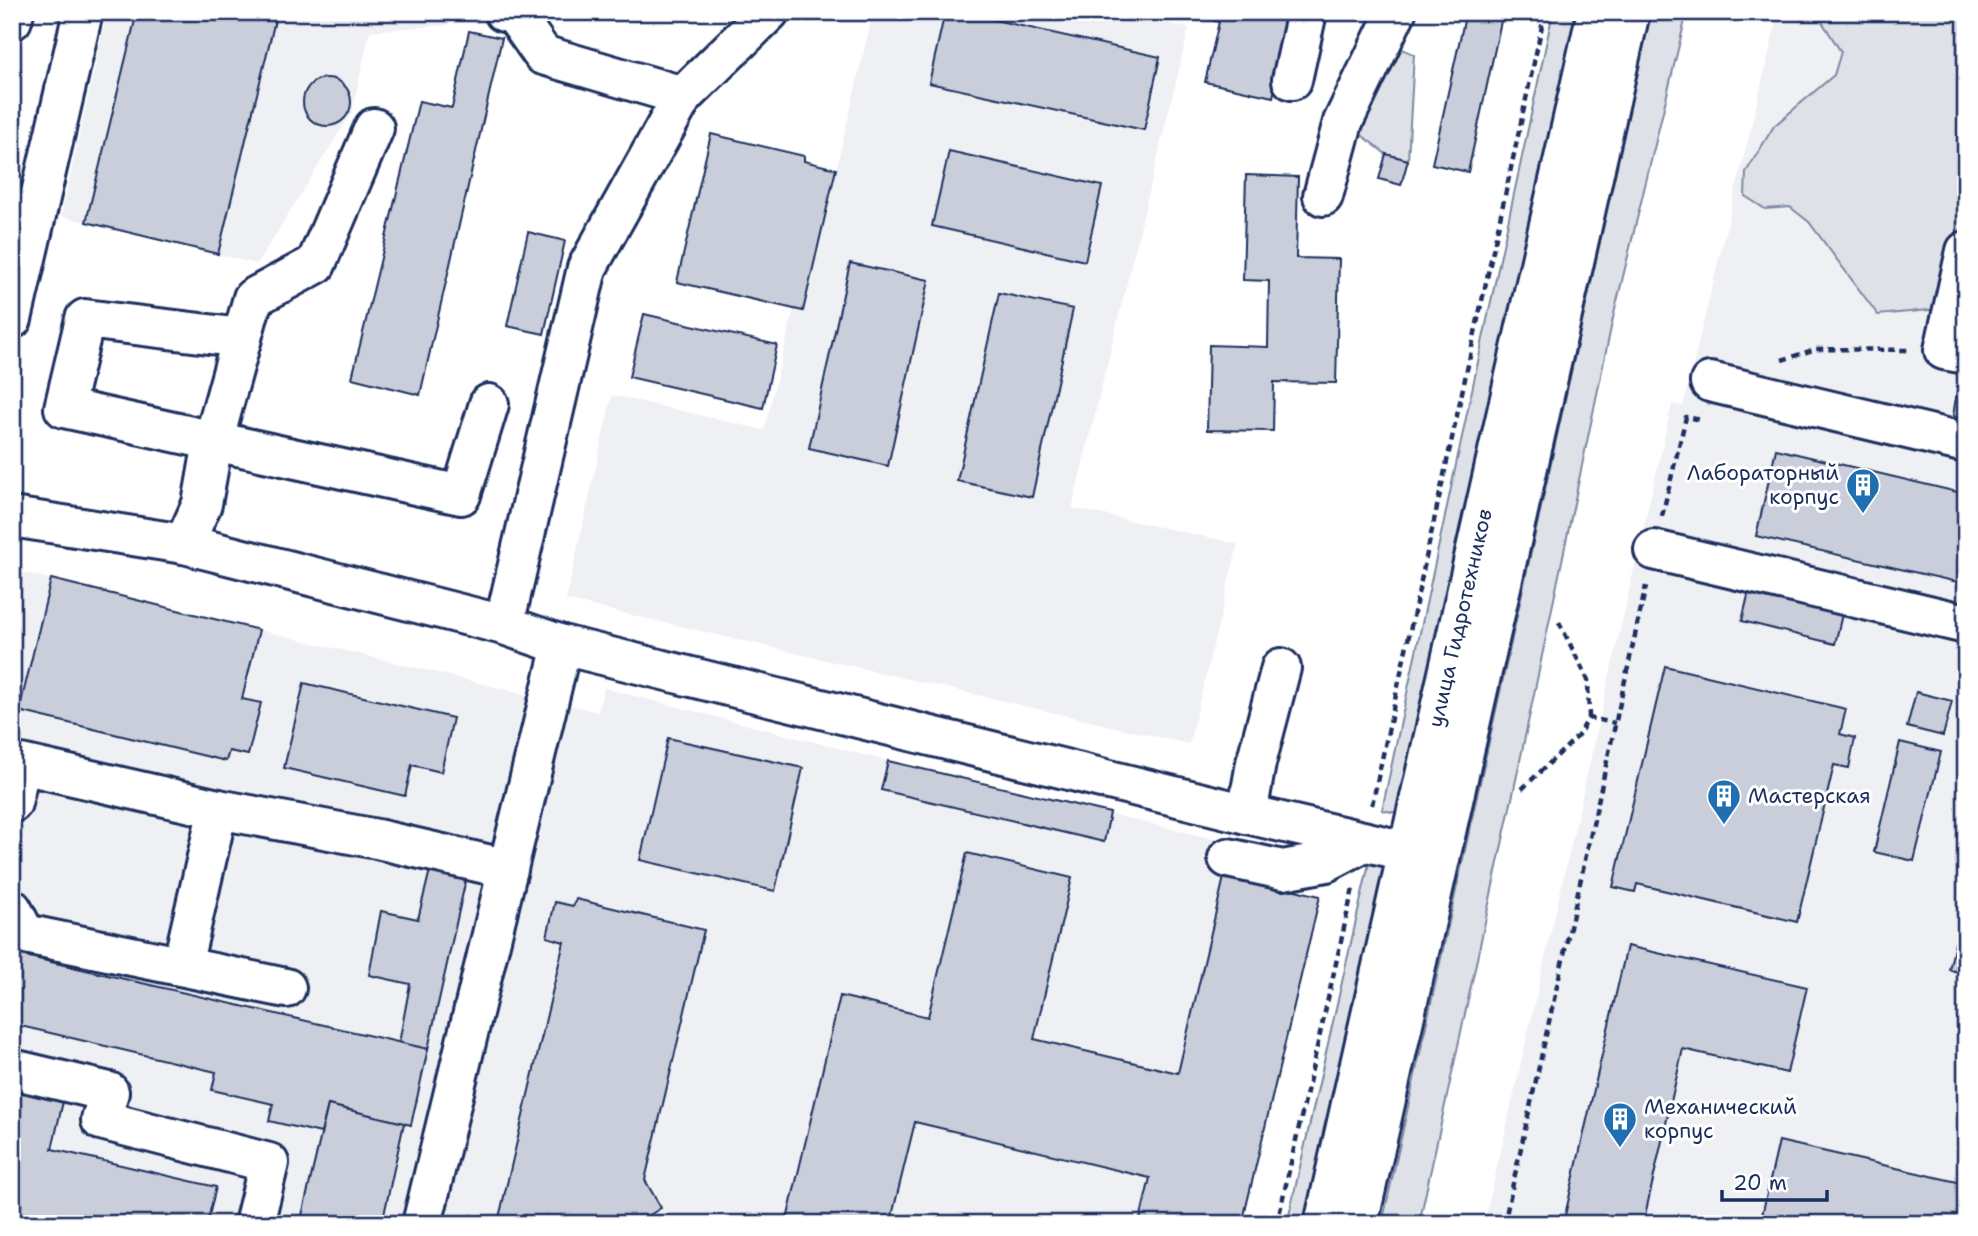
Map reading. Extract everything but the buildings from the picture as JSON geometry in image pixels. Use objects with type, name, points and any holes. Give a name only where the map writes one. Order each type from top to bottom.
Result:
[{"type":"street","points":[[12,20],[14,12]]},
{"type":"street","points":[[12,320],[83,12]]},
{"type":"street","points":[[505,12],[515,15],[543,55],[683,96]]},
{"type":"street","points":[[504,625],[587,268],[683,96],[769,12]]},
{"type":"street","points":[[1292,80],[1307,12]]},
{"type":"street","points":[[1323,196],[1343,122],[1396,12]]},
{"type":"street","name":"улица Гидротехников","points":[[1359,1224],[1424,855],[1597,12]]},
{"type":"street","name":"улица Гидротехников","points":[[1324,1224],[1424,855],[1630,12]]},
{"type":"street","points":[[184,544],[202,504],[213,442],[253,298],[316,264],[374,128]]},
{"type":"street","points":[[1955,352],[1966,251]]},
{"type":"street","points":[[242,338],[85,319],[64,408],[461,495],[489,404]]},
{"type":"street","points":[[1710,382],[1966,443]]},
{"type":"street","points":[[17,512],[184,544],[504,625],[562,645],[1424,855]]},
{"type":"street","points":[[1654,550],[1966,624]]},
{"type":"street","points":[[422,1224],[562,645]]},
{"type":"street","points":[[1247,814],[1256,763],[1281,668]]},
{"type":"street","points":[[12,803],[21,764],[218,809],[377,839],[508,869]]},
{"type":"street","points":[[181,965],[218,809]]},
{"type":"street","points":[[1228,858],[1283,870],[1326,862],[1364,842]]},
{"type":"street","points":[[12,909],[25,934],[286,988]]},
{"type":"street","points":[[12,1069],[108,1092],[102,1120],[269,1163],[254,1224]]},
{"type":"path","points":[[1277,1224],[1364,842],[1545,12]]},
{"type":"path","points":[[1776,362],[1816,349],[1955,352]]},
{"type":"path","points":[[1504,1224],[1686,417],[1710,382]]},
{"type":"path","points":[[1686,417],[1712,423]]},
{"type":"path","points":[[1522,789],[1577,737],[1589,718],[1588,680],[1559,622]]},
{"type":"path","points":[[1589,718],[1615,723]]},
{"type":"shaded area","points":[[107,12],[453,12],[448,25],[370,31],[352,112],[257,264],[61,216]]},
{"type":"shaded area","points":[[873,12],[1112,12],[1189,28],[1072,508],[1238,544],[1189,744],[566,600],[612,395],[764,430],[794,309],[803,311]]},
{"type":"shaded area","points":[[1553,12],[1577,12],[1397,813],[1382,810]]},
{"type":"shaded area","points":[[1651,12],[1687,12],[1613,318],[1419,1224],[1382,1224]]},
{"type":"shaded area","points":[[1779,12],[1966,12],[1966,1224],[1484,1224],[1672,404],[1683,406]]},
{"type":"shaded area","points":[[1816,12],[1934,12],[1966,15],[1966,93],[1958,97],[1966,112],[1966,266],[1950,308],[1878,315],[1809,222],[1790,207],[1765,209],[1745,196],[1746,172],[1774,126],[1834,75],[1841,52]]},
{"type":"shaded area","points":[[1397,47],[1414,54],[1408,160],[1386,154],[1359,133]]},
{"type":"shaded area","points":[[12,570],[598,712],[604,688],[888,761],[1231,843],[1226,874],[1320,896],[1242,1224],[12,1224]]},
{"type":"shaded area","points":[[1370,859],[1387,862],[1306,1224],[1287,1224]]},
{"type":"place","name":"Лабораторный корпус","points":[[1863,515]]},
{"type":"place","name":"Мастерская","points":[[1724,826]]},
{"type":"place","name":"Механический корпус","points":[[1620,1149]]}]
